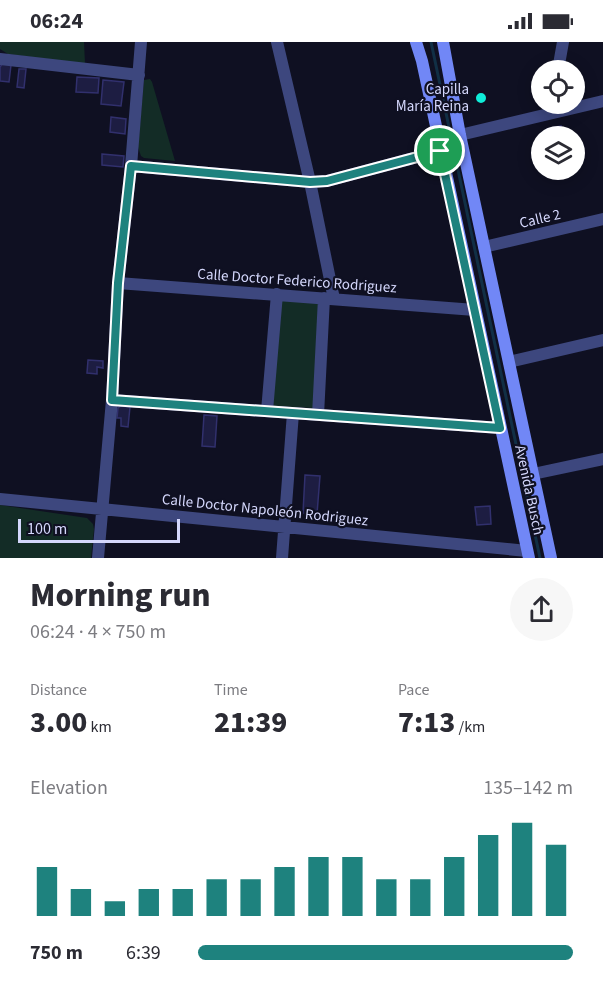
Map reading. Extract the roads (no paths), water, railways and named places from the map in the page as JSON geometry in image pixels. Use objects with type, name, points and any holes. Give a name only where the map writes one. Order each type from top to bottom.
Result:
[{"type":"main road","name":"Avenida Busch","points":[[416,42],[527,547]]},
{"type":"main road","name":"Avenida Busch","points":[[443,42],[484,248],[487,275],[509,362],[543,533],[551,558]]},
{"type":"main road","points":[[469,279],[487,275]]},
{"type":"main road","points":[[527,547],[543,533]]},
{"type":"street","points":[[98,558],[112,400],[118,283],[131,166],[141,42]]},
{"type":"street","points":[[277,42],[310,182],[329,298],[318,415]]},
{"type":"street","points":[[560,60],[563,42]]},
{"type":"street","points":[[0,59],[139,75]]},
{"type":"street","points":[[460,135],[603,101]]},
{"type":"street","points":[[131,166],[310,182],[327,181],[440,151]]},
{"type":"street","name":"Calle 2","points":[[484,248],[603,219]]},
{"type":"street","name":"Calle Doctor Federico Rodriguez","points":[[118,283],[475,310]]},
{"type":"street","points":[[267,411],[277,294]]},
{"type":"street","points":[[509,362],[603,340]]},
{"type":"street","points":[[112,400],[500,428]]},
{"type":"street","points":[[282,558],[293,413]]},
{"type":"street","points":[[533,474],[603,459]]},
{"type":"street","name":"Calle Doctor Napoleón Rodriguez","points":[[0,499],[285,527],[527,547]]},
{"type":"waterway","points":[[431,42],[540,558]]},
{"type":"place","name":"Capilla María Reina","points":[[481,98]]}]
